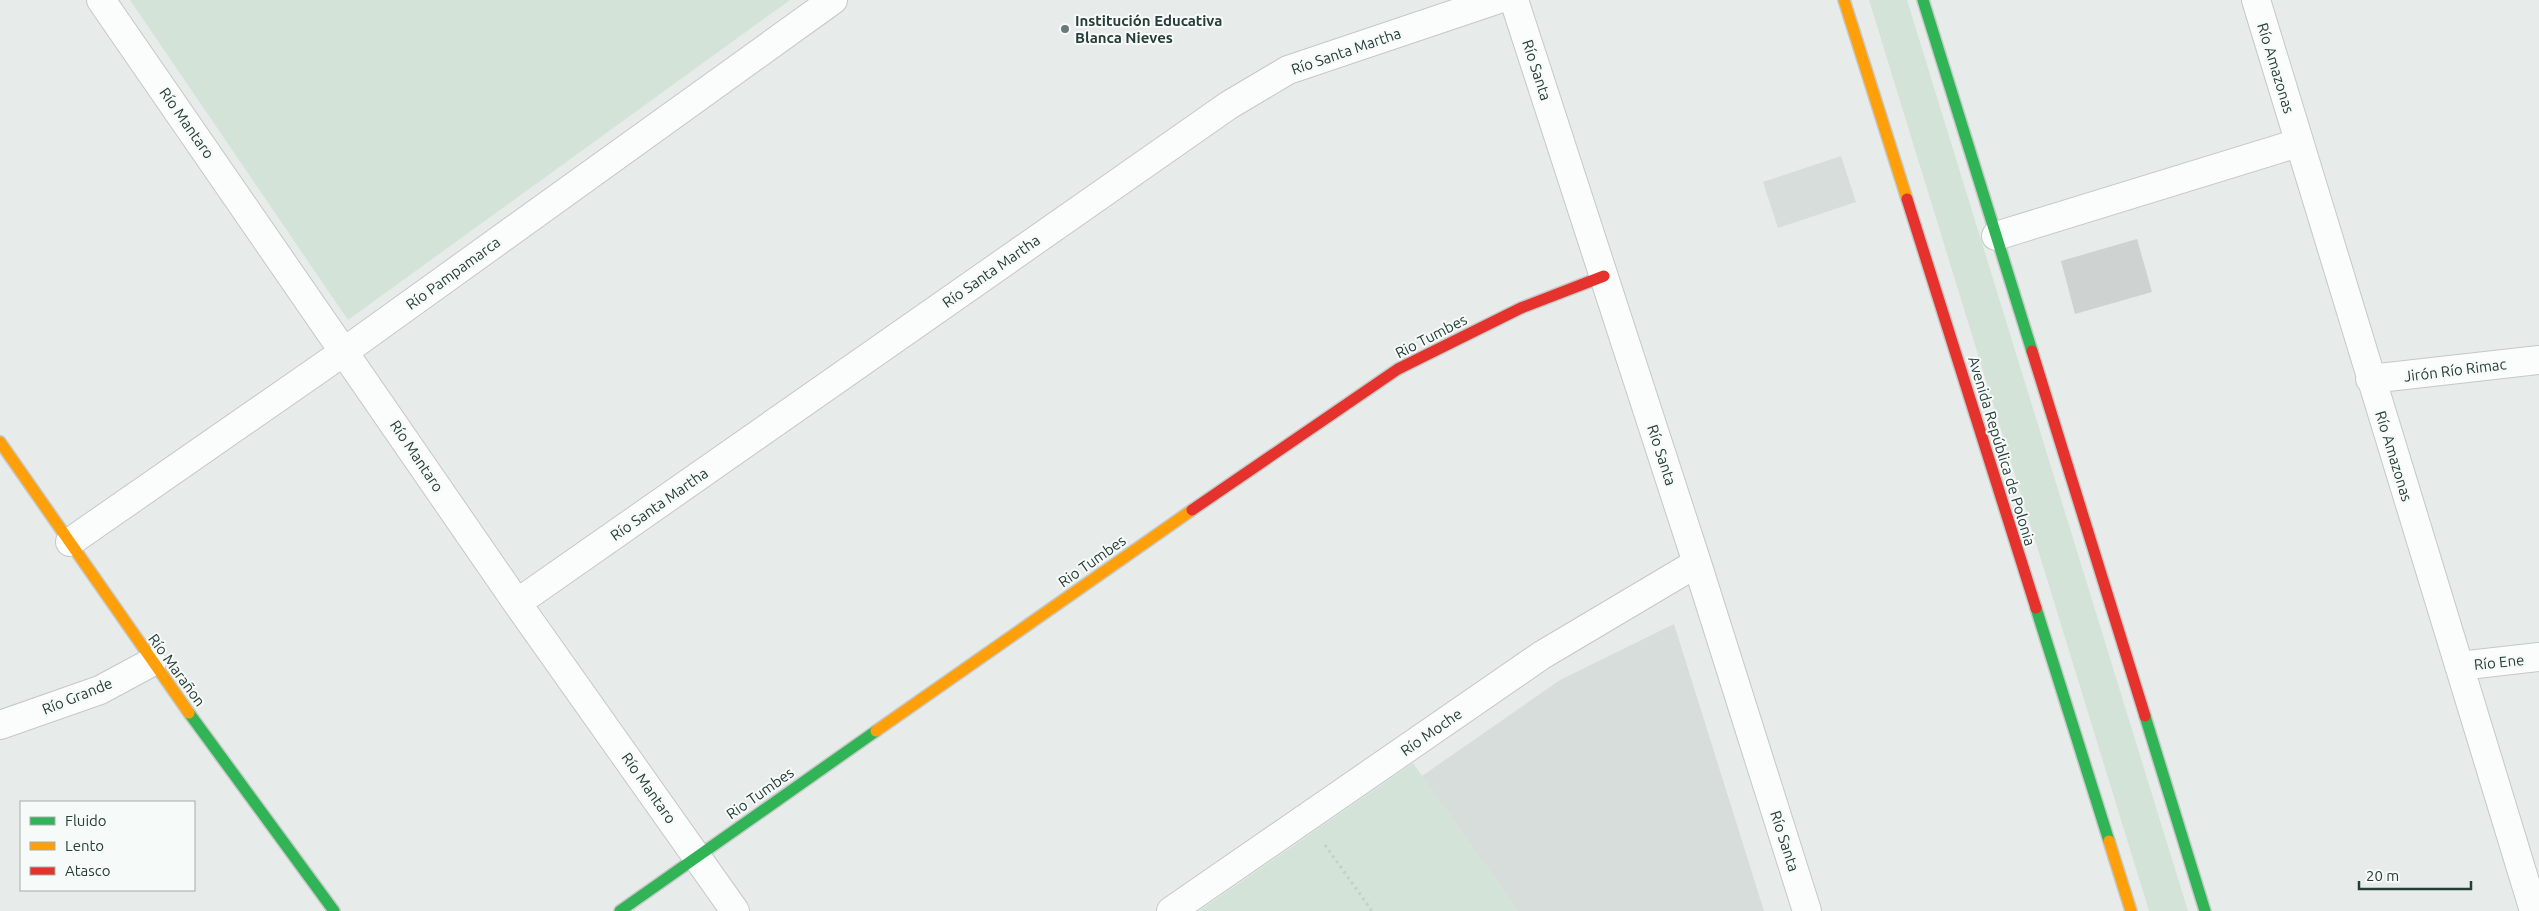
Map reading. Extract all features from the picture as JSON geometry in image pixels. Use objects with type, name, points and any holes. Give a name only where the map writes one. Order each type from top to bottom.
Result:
[{"type":"main road","name":"Avenida República de Polonia","points":[[1844,0],[2131,911]]},
{"type":"main road","points":[[1923,0],[2205,911]]},
{"type":"main road","name":"Rio Tumbes","points":[[620,911],[697,855],[1325,417],[1398,369],[1522,308],[1604,276]]},
{"type":"main road","name":"Río Marañon","points":[[0,442],[152,662],[334,911]]},
{"type":"street","name":"Río Mantaro","points":[[101,0],[345,351],[517,603],[736,911]]},
{"type":"street","name":"Río Pampamarca","points":[[70,542],[345,351],[832,0]]},
{"type":"street","name":"Río Santa Martha","points":[[517,603],[1229,105],[1288,70],[1496,0]]},
{"type":"street","name":"Río Santa","points":[[1514,0],[1697,563],[1807,911]]},
{"type":"street","name":"Río Amazonas","points":[[2256,0],[2370,379],[2534,911]]},
{"type":"street","points":[[1996,236],[2298,143]]},
{"type":"street","name":"Jirón Río Rimac","points":[[2370,379],[2539,360]]},
{"type":"street","name":"Río Moche","points":[[1171,911],[1542,655],[1697,563]]},
{"type":"street","name":"Río Ene","points":[[2459,666],[2539,658]]},
{"type":"street","name":"Río Grande","points":[[0,725],[100,690],[152,662]]},
{"type":"path","points":[[1322,840],[1372,911]]},
{"type":"shaded area","points":[[1841,156],[1856,202],[1778,228],[1763,182]]},
{"type":"shaded area","points":[[1674,624],[1764,911],[1518,911],[1422,776],[1560,680]]},
{"type":"green space","points":[[130,0],[790,0],[348,320]]},
{"type":"green space","points":[[1869,0],[1907,0],[2188,911],[2149,911]]},
{"type":"green space","points":[[1413,763],[1518,911],[1199,911]]},
{"type":"building","points":[[2137,239],[2152,292],[2075,314],[2061,261]]},
{"type":"traffic: fast","points":[[1923,0],[2032,351]]},
{"type":"traffic: fast","points":[[2036,608],[2109,841]]},
{"type":"traffic: fast","points":[[189,713],[334,911]]},
{"type":"traffic: fast","points":[[2145,716],[2205,911]]},
{"type":"traffic: fast","points":[[620,911],[876,731]]},
{"type":"traffic: slow","points":[[1844,0],[1907,199]]},
{"type":"traffic: slow","points":[[0,442],[189,713]]},
{"type":"traffic: slow","points":[[876,731],[1192,510]]},
{"type":"traffic: slow","points":[[2109,841],[2131,911]]},
{"type":"traffic: jam","points":[[1907,199],[2036,608]]},
{"type":"traffic: jam","points":[[1192,510],[1398,369],[1521,308],[1604,276]]},
{"type":"traffic: jam","points":[[2032,351],[2145,716]]},
{"type":"place","name":"Institución Educativa Blanca Nieves","points":[[1065,29]]}]
